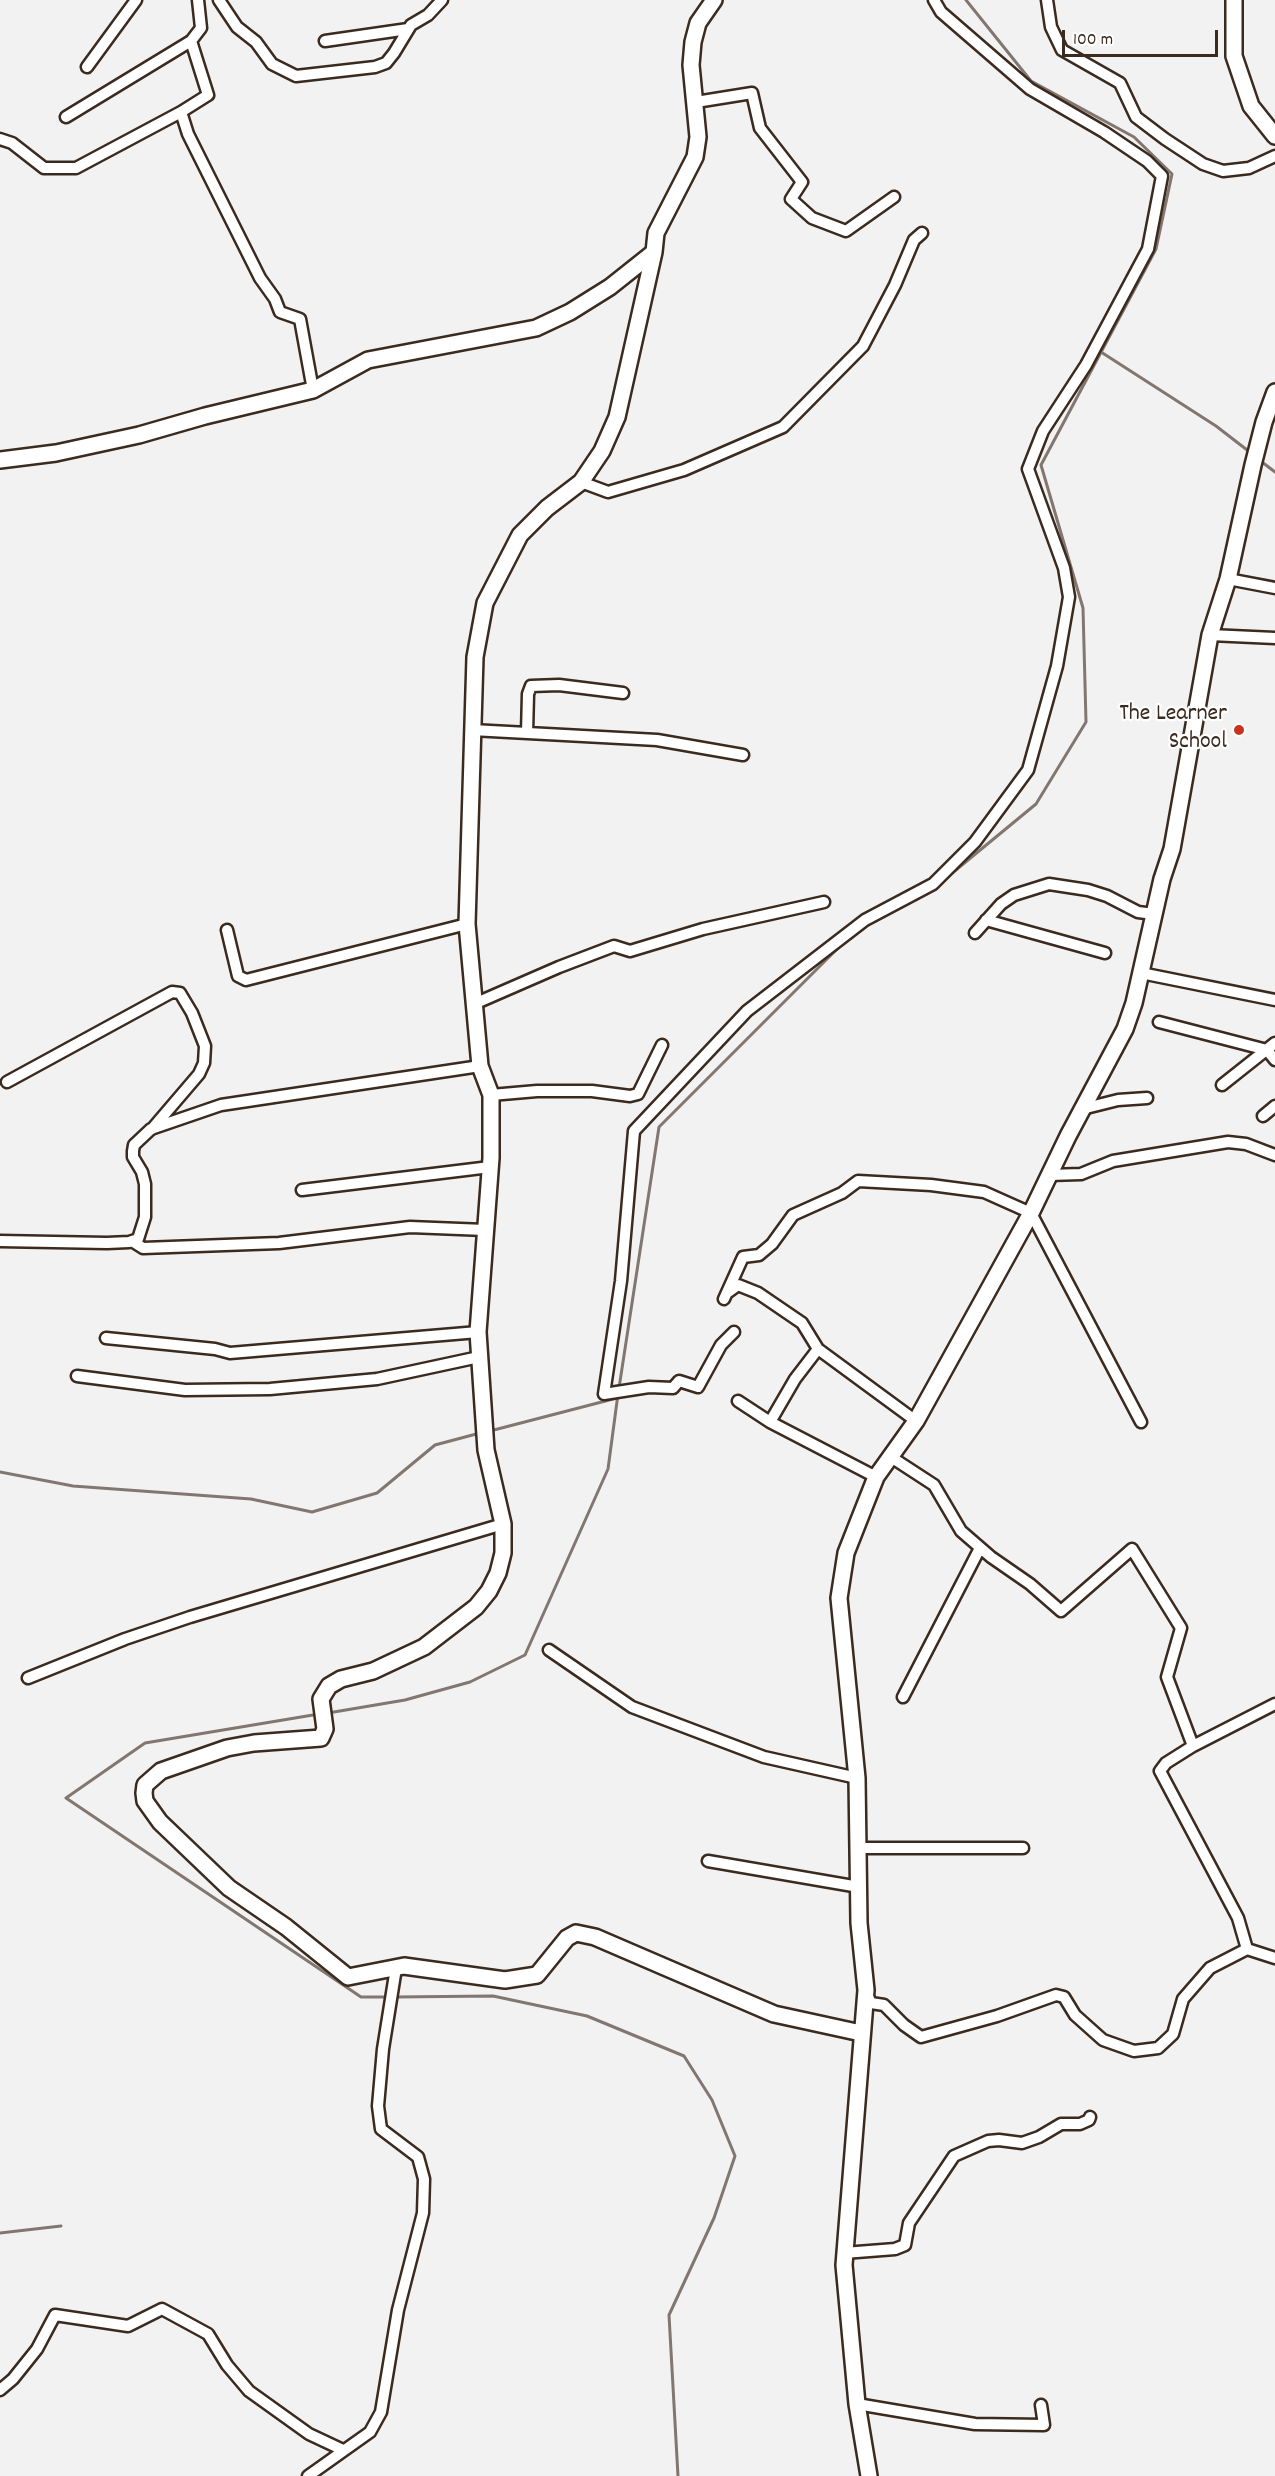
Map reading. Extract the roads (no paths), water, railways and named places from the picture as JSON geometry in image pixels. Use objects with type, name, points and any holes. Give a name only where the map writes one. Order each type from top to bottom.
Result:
[{"type":"street","points":[[87,67],[136,0]]},
{"type":"street","points":[[66,117],[191,41],[201,28],[198,0]]},
{"type":"street","points":[[219,0],[237,27],[256,42],[272,64],[296,76],[375,67],[386,63],[408,29],[428,15],[442,0]]},
{"type":"street","points":[[714,0],[698,23],[693,42],[691,65],[698,137],[695,157],[656,233],[654,252],[617,417],[602,451],[581,482],[547,508],[520,535],[485,603],[475,657],[466,924],[480,1066],[491,1095],[490,1167],[478,1332],[486,1450],[502,1524],[503,1553],[498,1573],[489,1591],[476,1607],[424,1647],[373,1671],[341,1679],[329,1686],[321,1699],[325,1729],[321,1738],[254,1743],[227,1748],[161,1772],[145,1785],[145,1801],[150,1810],[229,1888],[286,1927],[348,1977],[404,1966],[505,1980],[537,1975],[567,1938],[576,1933],[595,1936],[774,2014],[861,2033]]},
{"type":"street","points":[[734,1332],[714,1356],[698,1387],[679,1380],[673,1388],[649,1387],[604,1394],[621,1281],[634,1131],[747,1011],[865,920],[933,884],[975,842],[1028,770],[1057,666],[1069,597],[1064,568],[1028,469],[1043,431],[1086,365],[1148,249],[1162,176],[1147,161],[1030,88],[941,12],[934,0]]},
{"type":"street","points":[[1047,0],[1052,27],[1062,50],[1120,83],[1136,117],[1164,139],[1203,164],[1223,171],[1249,168],[1275,156]]},
{"type":"street","points":[[1237,0],[1234,56],[1251,106],[1275,136]]},
{"type":"street","points":[[325,41],[408,29]]},
{"type":"street","points":[[0,139],[12,143],[44,168],[76,168],[181,112],[208,95],[191,41]]},
{"type":"street","points":[[696,102],[752,93],[760,128],[802,182],[790,198],[812,218],[846,231],[894,197]]},
{"type":"street","points":[[181,112],[204,166],[260,278],[275,299],[280,312],[300,319],[313,390]]},
{"type":"street","points":[[581,482],[608,492],[684,470],[783,427],[863,346],[895,285],[914,240],[922,233]]},
{"type":"street","points":[[0,460],[56,453],[139,435],[205,416],[313,390],[368,360],[536,328],[570,312],[610,287],[654,252]]},
{"type":"street","points":[[869,2476],[857,2404],[849,2333],[844,2253],[866,1990],[859,1923],[857,1778],[839,1598],[846,1553],[876,1477],[916,1420],[1031,1213],[1082,1109],[1125,1029],[1134,1004],[1162,879],[1172,849],[1210,635],[1228,579],[1254,460],[1275,392]]},
{"type":"street","points":[[1228,579],[1275,588]]},
{"type":"street","points":[[1210,635],[1275,638]]},
{"type":"street","points":[[527,733],[528,694],[531,686],[559,685],[623,693]]},
{"type":"street","points":[[472,730],[657,740],[743,755]]},
{"type":"street","points":[[975,933],[1001,904],[1014,895],[1049,884],[1088,890],[1107,896],[1138,912],[1154,914]]},
{"type":"street","points":[[474,1004],[614,946],[630,951],[703,929],[824,902]]},
{"type":"street","points":[[987,920],[1105,953]]},
{"type":"street","points":[[227,930],[238,976],[246,980],[466,924]]},
{"type":"street","points":[[1142,973],[1275,1000]]},
{"type":"street","points":[[0,1242],[107,1244],[138,1239],[145,1217],[146,1184],[133,1151],[134,1145],[152,1129],[199,1074],[204,1063],[206,1046],[192,1013],[180,993],[172,992],[7,1082]]},
{"type":"street","points":[[1159,1022],[1271,1047]]},
{"type":"street","points":[[491,1095],[570,1091],[592,1091],[630,1096],[638,1094],[662,1045]]},
{"type":"street","points":[[1271,1047],[1275,1060]]},
{"type":"street","points":[[1222,1085],[1271,1047]]},
{"type":"street","points":[[152,1129],[221,1105],[480,1066]]},
{"type":"street","points":[[1082,1109],[1118,1100],[1147,1098]]},
{"type":"street","points":[[1263,1116],[1275,1106]]},
{"type":"street","points":[[1049,1174],[1081,1174],[1113,1161],[1227,1142],[1246,1144],[1275,1155]]},
{"type":"street","points":[[302,1190],[490,1167]]},
{"type":"street","points":[[916,1420],[819,1349],[801,1323],[758,1293],[738,1285],[725,1296],[743,1257],[759,1255],[772,1244],[793,1215],[842,1193],[858,1181],[931,1185],[984,1192],[1031,1213],[1141,1422]]},
{"type":"street","points":[[132,1241],[143,1248],[279,1243],[410,1227],[485,1230]]},
{"type":"street","points":[[106,1338],[215,1349],[230,1353],[478,1332]]},
{"type":"street","points":[[770,1422],[795,1379],[819,1349]]},
{"type":"street","points":[[77,1376],[185,1390],[270,1389],[377,1379],[479,1357]]},
{"type":"street","points":[[738,1401],[770,1422],[876,1477]]},
{"type":"street","points":[[891,1457],[934,1485],[961,1531],[1061,1611],[1132,1549],[1181,1628],[1167,1677],[1193,1746]]},
{"type":"street","points":[[28,1678],[125,1639],[189,1617],[502,1524]]},
{"type":"street","points":[[903,1697],[980,1548]]},
{"type":"street","points":[[549,1650],[632,1707],[764,1757],[857,1778]]},
{"type":"street","points":[[1247,1949],[1238,1918],[1160,1771],[1166,1763],[1193,1746],[1275,1704]]},
{"type":"street","points":[[858,1848],[1023,1848]]},
{"type":"street","points":[[708,1861],[859,1887]]},
{"type":"street","points":[[866,1990],[871,2002],[885,2005],[903,2025],[921,2037],[1061,1995],[1075,2015],[1103,2040],[1134,2051],[1158,2048],[1173,2034],[1183,2000],[1209,1968],[1247,1949],[1275,1958]]},
{"type":"street","points":[[309,2476],[370,2432],[381,2412],[398,2310],[423,2213],[424,2179],[418,2157],[381,2129],[379,2094],[383,2049],[396,1968]]},
{"type":"street","points":[[844,2253],[905,2245],[909,2223],[954,2156],[988,2140],[1022,2143],[1039,2137],[1061,2124],[1080,2124],[1089,2120],[1090,2117]]},
{"type":"street","points":[[0,2390],[14,2379],[37,2349],[55,2315],[128,2326],[162,2309],[208,2334],[227,2365],[249,2391],[309,2434],[343,2451]]},
{"type":"street","points":[[857,2404],[975,2424],[1044,2425],[1041,2405]]},
{"type":"waterway","points":[[945,879],[1036,804],[1086,722],[1083,608],[1041,465],[1156,249],[1172,174],[1134,137],[1031,81],[966,0]]},
{"type":"waterway","points":[[1101,352],[1216,426],[1251,453]]},
{"type":"waterway","points":[[1258,459],[1275,472]]},
{"type":"waterway","points":[[619,1388],[659,1127],[843,943]]},
{"type":"waterway","points":[[328,1713],[405,1700],[470,1682],[525,1655],[608,1469],[618,1394]]},
{"type":"waterway","points":[[490,1431],[617,1398]]},
{"type":"waterway","points":[[0,1472],[73,1486],[251,1499],[312,1512],[377,1493],[435,1445],[480,1433]]},
{"type":"waterway","points":[[319,1714],[145,1743],[66,1798],[361,1997],[388,1997]]},
{"type":"waterway","points":[[395,1997],[493,1996],[587,2016],[684,2056],[712,2100],[735,2156],[714,2218],[669,2315],[678,2476]]},
{"type":"waterway","points":[[0,2233],[61,2226]]},
{"type":"place","name":"The Learner School","points":[[1239,730]]}]
